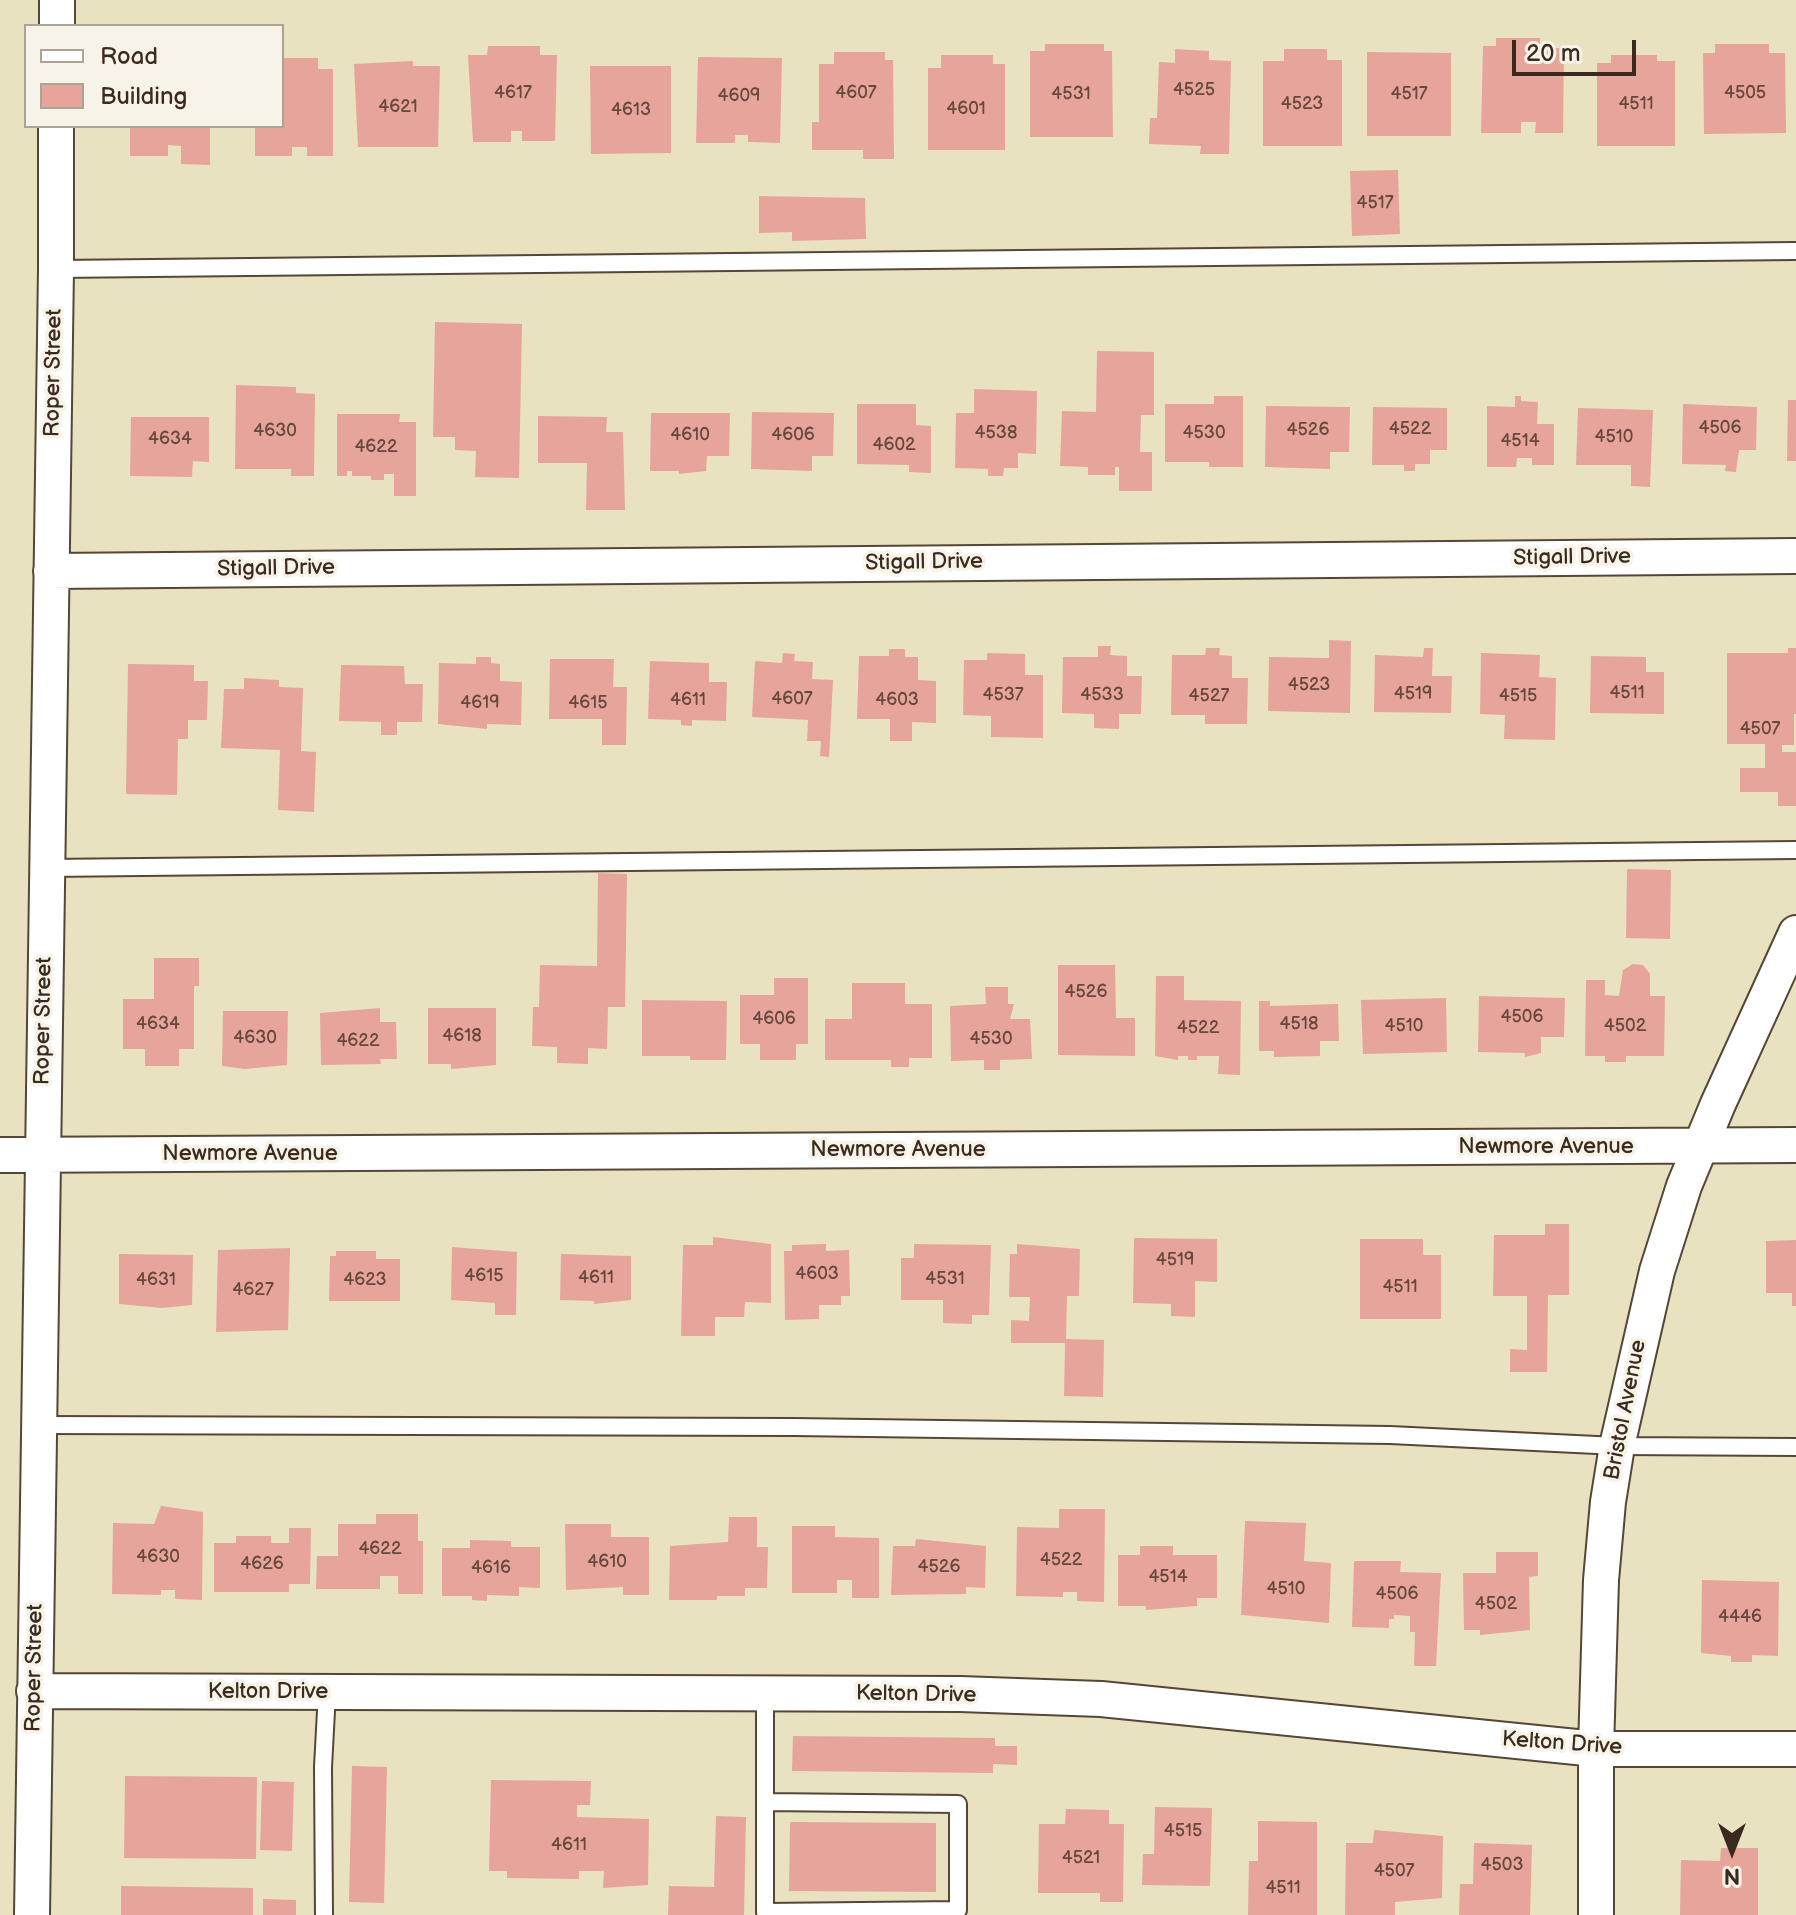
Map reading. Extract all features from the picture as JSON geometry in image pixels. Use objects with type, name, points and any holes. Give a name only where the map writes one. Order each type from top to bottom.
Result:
[{"type":"street","points":[[57,0],[57,24]]},
{"type":"street","name":"Roper Street","points":[[32,1915],[56,128]]},
{"type":"street","name":"Stigall Drive","points":[[51,571],[1796,556]]},
{"type":"street","name":"Bristol Avenue","points":[[1596,1915],[1596,1749],[1601,1580],[1617,1446],[1657,1271],[1684,1186],[1796,933]]},
{"type":"street","name":"Newmore Avenue","points":[[0,1155],[1796,1145]]},
{"type":"street","name":"Kelton Drive","points":[[34,1691],[960,1694],[1101,1699],[1596,1749],[1796,1749]]},
{"type":"lane","points":[[56,269],[1796,251]]},
{"type":"lane","points":[[46,868],[1796,850]]},
{"type":"lane","points":[[38,1425],[778,1427],[1390,1435],[1617,1446],[1796,1447]]},
{"type":"lane","points":[[324,1915],[323,1767],[327,1692]]},
{"type":"lane","points":[[765,1693],[765,1802],[765,1912],[958,1910],[958,1804],[765,1802]]},
{"type":"building","points":[[1496,38],[1540,38],[1540,48],[1564,48],[1563,133],[1535,133],[1536,122],[1521,122],[1521,133],[1481,133],[1483,46],[1496,46]]},
{"type":"building","points":[[1045,44],[1104,44],[1104,51],[1112,51],[1113,137],[1030,137],[1030,51],[1045,51]]},
{"type":"building","points":[[1715,44],[1769,44],[1769,53],[1785,53],[1786,133],[1704,134],[1703,53],[1715,53]]},
{"type":"building","points":[[488,46],[540,46],[540,55],[557,55],[555,141],[522,141],[522,131],[511,131],[511,142],[473,142],[468,55],[487,55]]},
{"type":"building","points":[[1175,49],[1209,51],[1209,60],[1231,61],[1229,154],[1200,154],[1201,146],[1149,144],[1150,118],[1157,118],[1159,62],[1175,63]]},
{"type":"building","points":[[1284,49],[1327,49],[1327,60],[1342,60],[1342,146],[1263,146],[1263,61],[1284,61]]},
{"type":"building","points":[[834,52],[885,52],[885,60],[893,60],[894,159],[863,159],[863,150],[812,150],[812,122],[819,122],[819,64],[834,64]]},
{"type":"building","points":[[1367,52],[1451,53],[1451,136],[1367,136]]},
{"type":"building","points":[[941,55],[993,55],[993,64],[1005,64],[1005,150],[928,150],[928,68],[941,68]]},
{"type":"building","points":[[1611,55],[1657,55],[1657,61],[1675,61],[1675,146],[1597,146],[1597,63],[1611,63]]},
{"type":"building","points":[[698,57],[782,58],[780,143],[748,142],[748,135],[735,135],[735,143],[696,143]]},
{"type":"building","points":[[284,58],[318,58],[318,69],[333,69],[333,156],[307,156],[307,147],[292,147],[292,156],[255,156],[255,128],[284,128]]},
{"type":"building","points":[[413,61],[413,66],[440,66],[438,147],[358,147],[354,64]]},
{"type":"building","points":[[590,66],[671,66],[671,153],[591,154]]},
{"type":"building","points":[[130,128],[210,128],[210,165],[181,164],[181,146],[168,145],[168,156],[130,156]]},
{"type":"building","points":[[1398,170],[1400,234],[1352,236],[1350,171]]},
{"type":"building","points":[[759,196],[865,198],[866,239],[792,241],[792,232],[759,233]]},
{"type":"building","points":[[435,322],[522,324],[519,478],[475,477],[476,451],[455,450],[455,437],[433,437]]},
{"type":"building","points":[[1097,351],[1154,352],[1154,415],[1141,415],[1140,452],[1152,452],[1152,491],[1119,491],[1119,467],[1115,467],[1115,475],[1088,475],[1088,467],[1060,466],[1062,411],[1096,412]]},
{"type":"building","points":[[236,385],[296,387],[296,393],[315,394],[314,476],[291,476],[291,469],[235,469]]},
{"type":"building","points":[[974,389],[1037,391],[1036,454],[1018,453],[1018,468],[1004,468],[1003,476],[988,476],[988,469],[955,468],[956,413],[974,413]]},
{"type":"building","points":[[1214,396],[1243,396],[1243,467],[1209,467],[1209,462],[1165,462],[1165,404],[1214,404]]},
{"type":"building","points":[[1515,396],[1521,396],[1521,401],[1538,402],[1537,424],[1554,424],[1554,465],[1532,465],[1532,458],[1517,458],[1516,467],[1487,467],[1487,406],[1515,407]]},
{"type":"building","points":[[1788,400],[1796,400],[1796,461],[1787,461]]},
{"type":"building","points":[[857,404],[916,404],[916,425],[931,426],[931,473],[909,472],[909,465],[857,464]]},
{"type":"building","points":[[1683,404],[1757,407],[1756,450],[1739,450],[1736,472],[1725,471],[1726,465],[1682,464]]},
{"type":"building","points":[[1266,406],[1350,407],[1349,452],[1330,452],[1330,469],[1265,467]]},
{"type":"building","points":[[1373,407],[1447,408],[1447,450],[1430,450],[1430,464],[1415,464],[1415,471],[1404,471],[1404,465],[1372,465]]},
{"type":"building","points":[[1578,408],[1653,410],[1650,487],[1631,486],[1631,465],[1576,465]]},
{"type":"building","points":[[752,412],[834,413],[833,456],[812,456],[812,471],[751,469]]},
{"type":"building","points":[[651,413],[730,413],[729,456],[707,456],[706,471],[679,474],[679,471],[650,471]]},
{"type":"building","points":[[337,414],[400,414],[399,422],[416,422],[416,496],[394,496],[394,474],[384,474],[384,480],[352,476],[352,471],[347,471],[347,476],[337,476]]},
{"type":"building","points":[[538,416],[607,417],[606,432],[623,432],[625,510],[586,510],[587,463],[538,463]]},
{"type":"building","points":[[131,417],[209,417],[209,462],[193,461],[192,477],[130,476]]},
{"type":"building","points":[[1329,640],[1351,641],[1350,713],[1268,711],[1269,657],[1329,658]]},
{"type":"building","points":[[1098,646],[1111,646],[1110,655],[1127,656],[1127,676],[1142,676],[1141,714],[1119,714],[1119,729],[1094,728],[1094,714],[1062,713],[1063,657],[1098,657]]},
{"type":"building","points":[[1206,648],[1220,648],[1219,655],[1232,656],[1232,678],[1248,678],[1247,724],[1205,724],[1205,715],[1171,715],[1172,655],[1205,655]]},
{"type":"building","points":[[1424,648],[1433,648],[1432,676],[1452,676],[1451,713],[1374,712],[1375,655],[1423,657]]},
{"type":"building","points":[[1788,648],[1796,648],[1796,714],[1794,745],[1782,745],[1782,752],[1796,752],[1796,806],[1778,806],[1778,792],[1740,792],[1740,768],[1765,768],[1765,744],[1727,744],[1727,653],[1788,653]]},
{"type":"building","points":[[889,649],[905,649],[905,657],[918,657],[918,680],[936,681],[936,723],[912,722],[912,741],[890,741],[890,719],[857,719],[859,656],[889,656]]},
{"type":"building","points":[[783,653],[795,654],[794,661],[813,662],[812,679],[833,680],[829,757],[820,756],[821,741],[807,741],[808,720],[752,717],[755,661],[782,663]]},
{"type":"building","points":[[987,653],[1025,654],[1025,675],[1043,675],[1043,738],[991,737],[991,716],[963,715],[964,660],[987,660]]},
{"type":"building","points":[[1481,653],[1540,655],[1539,677],[1556,678],[1555,740],[1504,739],[1505,715],[1480,714]]},
{"type":"building","points":[[1591,656],[1646,657],[1646,672],[1664,672],[1664,714],[1590,713]]},
{"type":"building","points":[[476,657],[491,657],[491,663],[500,664],[500,681],[522,682],[521,725],[487,724],[487,729],[438,724],[439,663],[476,664]]},
{"type":"building","points":[[550,659],[614,659],[613,687],[627,687],[626,745],[602,745],[602,719],[549,719]]},
{"type":"building","points":[[650,661],[709,663],[709,682],[727,682],[726,721],[692,720],[692,726],[681,725],[681,720],[648,719]]},
{"type":"building","points":[[128,664],[194,665],[194,681],[208,681],[207,720],[188,720],[188,739],[178,739],[177,795],[126,794]]},
{"type":"building","points":[[341,665],[404,666],[405,684],[423,684],[422,722],[397,722],[397,735],[381,735],[381,722],[339,721]]},
{"type":"building","points":[[244,678],[279,680],[279,687],[303,688],[301,751],[316,752],[314,812],[278,810],[280,750],[221,748],[224,689],[244,689]]},
{"type":"building","points":[[1627,869],[1671,870],[1670,939],[1626,938]]},
{"type":"building","points":[[598,873],[627,874],[625,1007],[608,1007],[607,1049],[588,1048],[588,1064],[557,1063],[557,1047],[532,1046],[533,1007],[539,1007],[540,965],[597,966]]},
{"type":"building","points":[[154,958],[199,958],[199,986],[194,986],[194,1049],[179,1049],[179,1066],[145,1066],[145,1049],[123,1049],[123,999],[154,999]]},
{"type":"building","points":[[1633,964],[1643,965],[1650,974],[1650,996],[1665,996],[1664,1056],[1626,1056],[1626,1062],[1605,1062],[1605,1056],[1585,1056],[1586,980],[1605,980],[1605,995],[1619,996],[1623,970]]},
{"type":"building","points":[[1058,965],[1115,965],[1116,1018],[1135,1018],[1135,1056],[1058,1055]]},
{"type":"building","points":[[1156,976],[1184,976],[1184,1000],[1241,1001],[1240,1075],[1218,1074],[1219,1056],[1197,1056],[1197,1060],[1188,1060],[1188,1056],[1178,1056],[1178,1060],[1155,1056]]},
{"type":"building","points":[[774,978],[808,978],[808,1044],[796,1044],[796,1060],[760,1060],[760,1044],[740,1044],[740,995],[774,995]]},
{"type":"building","points":[[852,983],[905,983],[905,1004],[932,1004],[932,1058],[909,1058],[909,1067],[891,1067],[891,1060],[825,1060],[825,1019],[852,1019]]},
{"type":"building","points":[[985,987],[1008,987],[1008,1004],[1014,1004],[1010,1019],[1030,1019],[1032,1059],[1000,1060],[1000,1070],[984,1070],[984,1060],[951,1061],[950,1006],[986,1004]]},
{"type":"building","points":[[1479,996],[1565,998],[1564,1037],[1541,1037],[1541,1053],[1525,1057],[1525,1053],[1478,1052]]},
{"type":"building","points":[[1446,998],[1447,1052],[1363,1054],[1361,1000]]},
{"type":"building","points":[[642,1000],[727,1001],[726,1060],[642,1056]]},
{"type":"building","points":[[1259,1001],[1270,1001],[1270,1006],[1338,1004],[1339,1041],[1320,1041],[1320,1056],[1274,1057],[1274,1051],[1259,1051]]},
{"type":"building","points":[[380,1008],[380,1022],[396,1022],[397,1059],[380,1059],[381,1064],[321,1065],[320,1013]]},
{"type":"building","points":[[428,1008],[496,1008],[496,1065],[451,1069],[451,1064],[428,1064]]},
{"type":"building","points":[[223,1011],[288,1011],[287,1065],[245,1069],[222,1066]]},
{"type":"building","points":[[1545,1224],[1569,1224],[1569,1295],[1548,1295],[1547,1372],[1510,1372],[1510,1349],[1527,1350],[1527,1296],[1493,1296],[1494,1235],[1545,1235]]},
{"type":"building","points":[[713,1237],[771,1244],[771,1303],[745,1302],[744,1317],[715,1317],[715,1336],[681,1336],[683,1245],[713,1245]]},
{"type":"building","points":[[1134,1238],[1217,1239],[1217,1282],[1195,1281],[1195,1317],[1171,1316],[1171,1304],[1133,1303]]},
{"type":"building","points":[[1360,1239],[1423,1239],[1423,1255],[1441,1255],[1441,1319],[1360,1319]]},
{"type":"building","points":[[1796,1240],[1796,1306],[1792,1306],[1792,1293],[1766,1293],[1766,1241]]},
{"type":"building","points":[[826,1244],[826,1251],[849,1250],[850,1296],[841,1296],[841,1305],[819,1305],[819,1319],[785,1320],[784,1251],[792,1251],[792,1245]]},
{"type":"building","points":[[914,1244],[991,1245],[989,1315],[972,1315],[972,1324],[943,1323],[943,1300],[901,1300],[901,1258],[914,1258]]},
{"type":"building","points":[[1017,1244],[1080,1249],[1079,1296],[1067,1296],[1066,1339],[1104,1340],[1103,1397],[1064,1396],[1065,1343],[1011,1343],[1011,1320],[1029,1321],[1030,1297],[1009,1297],[1010,1254],[1017,1254]]},
{"type":"building","points":[[452,1247],[517,1252],[516,1315],[495,1315],[495,1303],[451,1300]]},
{"type":"building","points":[[290,1248],[288,1330],[216,1332],[218,1250]]},
{"type":"building","points":[[336,1251],[376,1251],[376,1259],[400,1259],[400,1301],[329,1301],[330,1256],[336,1256]]},
{"type":"building","points":[[119,1254],[193,1255],[192,1305],[162,1308],[119,1304]]},
{"type":"building","points":[[561,1254],[631,1256],[631,1300],[594,1304],[594,1301],[560,1300]]},
{"type":"building","points":[[161,1506],[203,1512],[202,1600],[175,1599],[175,1590],[161,1590],[161,1595],[112,1594],[113,1523],[154,1524]]},
{"type":"building","points":[[1059,1509],[1105,1509],[1104,1602],[1077,1601],[1077,1592],[1063,1592],[1063,1597],[1016,1596],[1017,1527],[1059,1528]]},
{"type":"building","points":[[376,1514],[418,1514],[418,1541],[423,1541],[423,1594],[398,1594],[398,1576],[380,1576],[380,1589],[316,1589],[317,1556],[338,1556],[338,1524],[376,1524]]},
{"type":"building","points":[[729,1517],[757,1517],[757,1547],[768,1547],[767,1588],[745,1588],[745,1596],[717,1596],[717,1600],[669,1600],[670,1546],[728,1542]]},
{"type":"building","points":[[1245,1521],[1306,1523],[1304,1561],[1331,1563],[1329,1623],[1241,1615]]},
{"type":"building","points":[[565,1524],[611,1524],[611,1537],[649,1537],[649,1595],[623,1595],[623,1587],[566,1590]]},
{"type":"building","points":[[792,1526],[835,1526],[835,1537],[879,1538],[879,1598],[852,1598],[852,1580],[837,1580],[837,1593],[792,1593]]},
{"type":"building","points":[[289,1528],[311,1528],[310,1584],[289,1584],[289,1592],[214,1592],[214,1543],[236,1543],[236,1536],[271,1536],[271,1543],[289,1543]]},
{"type":"building","points":[[916,1539],[986,1546],[985,1588],[966,1587],[966,1594],[891,1595],[893,1546],[915,1546]]},
{"type":"building","points":[[470,1540],[511,1541],[511,1547],[540,1547],[540,1588],[519,1587],[519,1596],[487,1595],[487,1601],[472,1600],[472,1596],[442,1596],[442,1548],[470,1548]]},
{"type":"building","points":[[1140,1546],[1173,1546],[1173,1555],[1217,1555],[1217,1598],[1197,1598],[1197,1606],[1146,1610],[1146,1606],[1118,1606],[1118,1555],[1140,1555]]},
{"type":"building","points":[[1496,1552],[1538,1552],[1538,1576],[1529,1577],[1530,1630],[1480,1635],[1480,1630],[1464,1630],[1463,1573],[1496,1573]]},
{"type":"building","points":[[1354,1561],[1401,1561],[1400,1572],[1441,1573],[1436,1666],[1414,1666],[1415,1632],[1410,1632],[1410,1616],[1394,1615],[1394,1619],[1389,1619],[1389,1628],[1352,1627]]},
{"type":"building","points":[[1702,1580],[1779,1582],[1778,1656],[1752,1655],[1752,1662],[1731,1662],[1731,1656],[1701,1653]]},
{"type":"building","points":[[793,1736],[995,1738],[995,1746],[1017,1746],[1017,1765],[993,1764],[993,1773],[792,1771]]},
{"type":"building","points":[[352,1766],[387,1767],[384,1903],[349,1902]]},
{"type":"building","points":[[125,1776],[257,1777],[256,1859],[124,1858]]},
{"type":"building","points":[[491,1780],[591,1781],[590,1805],[577,1805],[577,1817],[649,1819],[648,1885],[603,1888],[604,1871],[579,1871],[579,1879],[507,1878],[507,1871],[489,1871]]},
{"type":"building","points":[[262,1781],[294,1782],[292,1851],[260,1850]]},
{"type":"building","points":[[1155,1807],[1212,1808],[1210,1886],[1142,1885],[1143,1854],[1154,1854]]},
{"type":"building","points":[[1066,1809],[1109,1810],[1109,1824],[1124,1824],[1123,1902],[1100,1902],[1100,1893],[1038,1893],[1039,1824],[1065,1824]]},
{"type":"building","points":[[716,1816],[746,1817],[744,1915],[668,1915],[669,1886],[714,1887]]},
{"type":"building","points":[[1258,1821],[1317,1822],[1317,1915],[1248,1915],[1249,1861],[1258,1861]]},
{"type":"building","points":[[790,1822],[936,1823],[936,1892],[789,1891]]},
{"type":"building","points":[[1374,1830],[1443,1836],[1442,1898],[1395,1902],[1395,1915],[1345,1915],[1346,1843],[1373,1843]]},
{"type":"building","points":[[1474,1843],[1532,1845],[1530,1915],[1459,1915],[1460,1884],[1473,1884]]},
{"type":"building","points":[[1721,1848],[1758,1848],[1758,1915],[1680,1915],[1681,1860],[1720,1861]]},
{"type":"building","points":[[121,1886],[253,1888],[253,1915],[121,1915]]},
{"type":"building","points":[[263,1899],[296,1900],[296,1915],[263,1915]]}]
